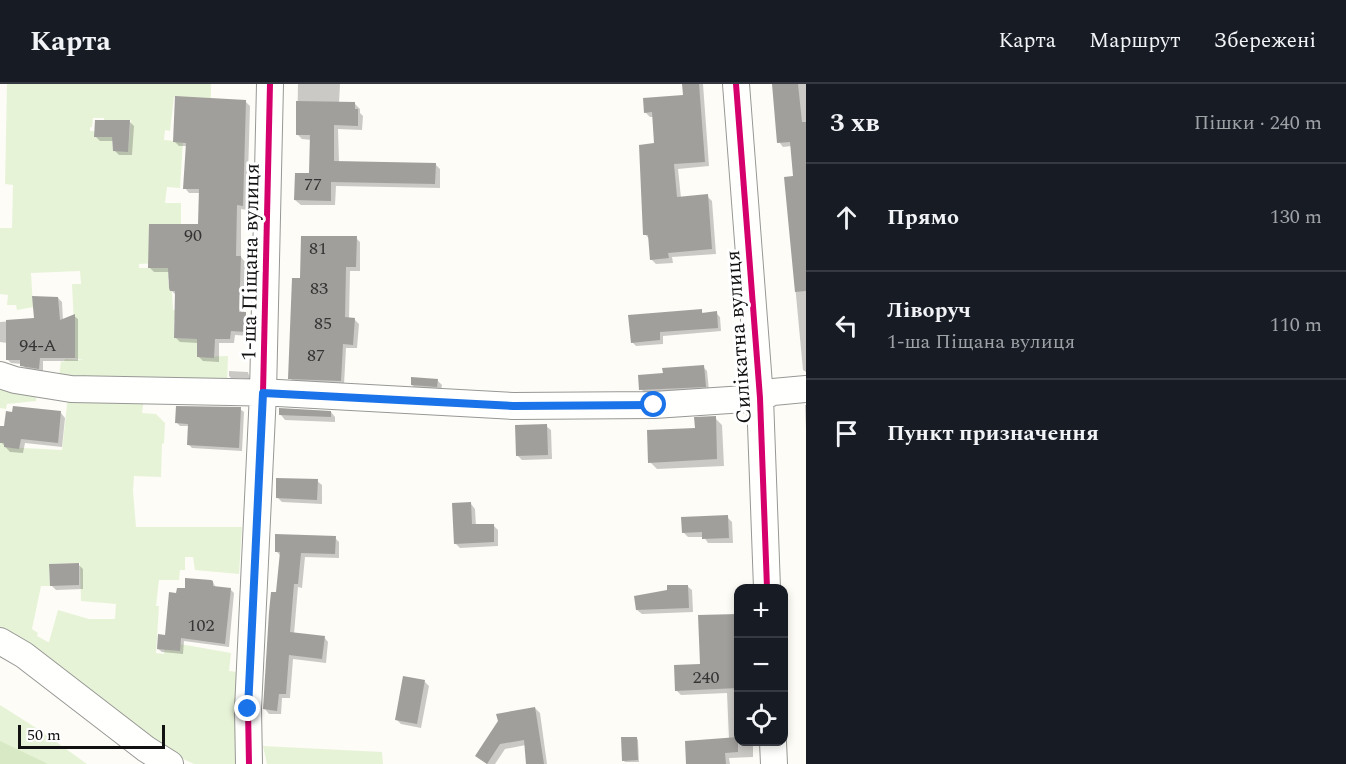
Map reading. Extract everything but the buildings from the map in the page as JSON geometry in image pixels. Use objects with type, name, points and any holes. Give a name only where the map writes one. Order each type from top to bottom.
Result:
[{"type":"street","name":"1-ша Піщана вулиця","points":[[249,764],[248,709],[263,393],[270,84]]},
{"type":"street","name":"Силікатна вулиця","points":[[736,84],[760,398],[767,584]]},
{"type":"street","points":[[0,375],[15,380],[71,389],[263,393],[513,406],[654,405],[760,398],[773,392],[806,389]]},
{"type":"street","points":[[0,640],[24,655],[146,749],[170,764]]},
{"type":"street","points":[[773,746],[774,764]]},
{"type":"green space","points":[[7,84],[211,84],[211,98],[174,97],[170,131],[165,130],[164,140],[183,142],[180,188],[167,187],[165,203],[181,203],[181,224],[149,224],[149,246],[159,263],[139,264],[139,268],[173,268],[168,280],[172,291],[173,310],[186,310],[174,320],[174,338],[197,339],[197,357],[228,356],[227,384],[59,377],[61,361],[64,362],[65,359],[83,360],[75,358],[72,284],[81,284],[80,271],[31,273],[33,307],[17,310],[16,305],[7,305],[8,295],[0,294],[0,228],[12,228],[13,185],[5,184]],"holes":[[[93,118],[104,118],[104,127],[120,127],[120,120],[131,120],[128,151],[113,151],[112,137],[95,137],[94,131],[90,131]]]},
{"type":"green space","points":[[0,386],[37,391],[36,401],[7,404],[6,409],[0,408]]},
{"type":"green space","points":[[68,396],[144,399],[142,413],[156,414],[165,423],[164,443],[162,444],[161,477],[134,476],[136,527],[242,527],[239,574],[195,570],[193,557],[185,557],[185,570],[180,570],[179,580],[159,580],[156,606],[159,606],[156,653],[164,654],[165,645],[171,645],[171,650],[179,651],[180,644],[231,653],[229,671],[238,672],[241,753],[235,764],[194,764],[162,749],[0,632],[0,443],[4,443],[4,447],[62,450]],"holes":[[[80,563],[81,601],[116,604],[115,619],[89,619],[58,610],[49,642],[37,636],[38,633],[32,629],[41,586],[50,586],[49,564]]]},
{"type":"green space","points":[[0,705],[41,731],[87,764],[0,764]]},
{"type":"green space","points":[[0,741],[46,763],[47,764],[0,764]]},
{"type":"green space","points":[[263,746],[382,752],[383,764],[267,764]]},
{"type":"cycle path","points":[[249,764],[248,709],[263,393],[270,84]]},
{"type":"cycle path","points":[[736,84],[760,398],[767,584]]},
{"type":"route","points":[[248,709],[263,393],[513,406],[654,405]]}]
